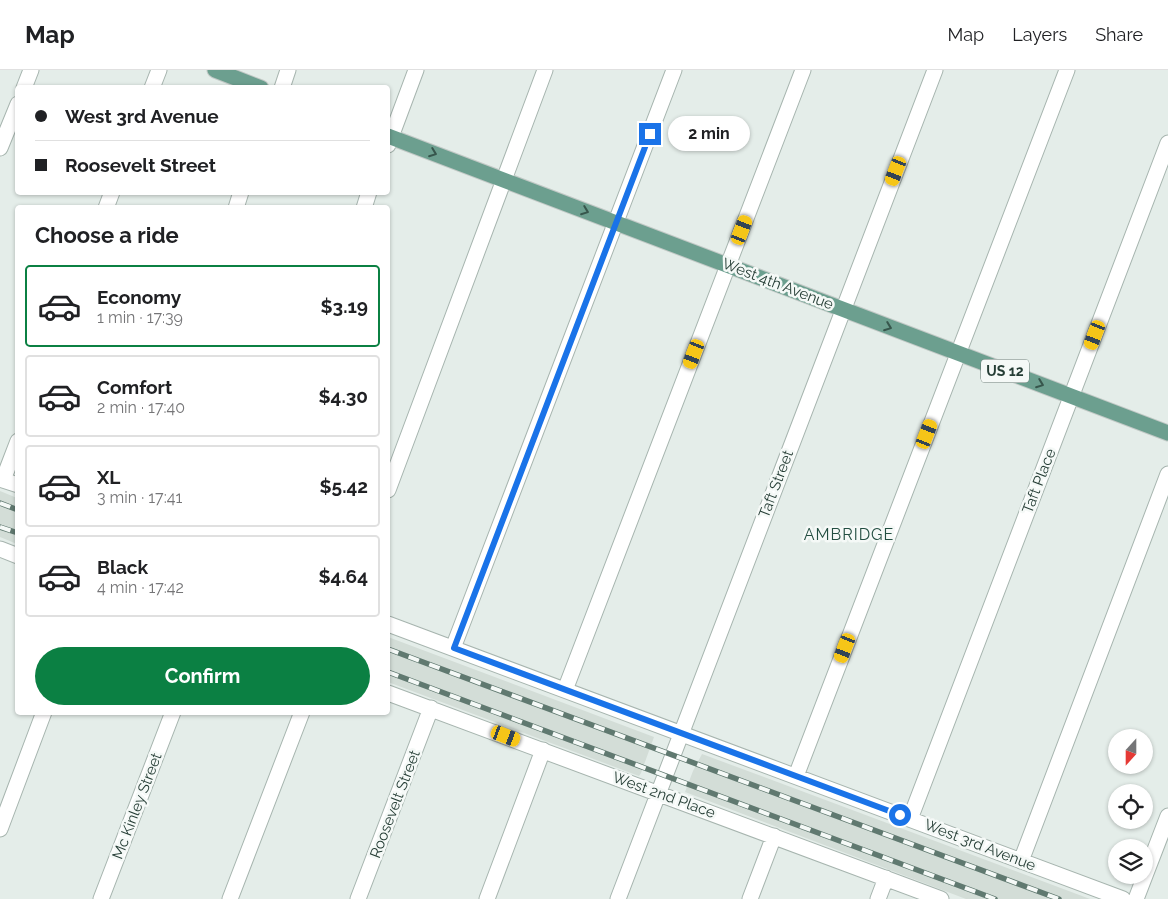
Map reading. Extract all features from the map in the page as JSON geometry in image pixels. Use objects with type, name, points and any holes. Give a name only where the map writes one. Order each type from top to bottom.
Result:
[{"type":"main road","points":[[215,70],[253,85]]},
{"type":"main road","name":"West 4th Avenue","points":[[390,141],[503,180],[1168,434]]},
{"type":"street","points":[[25,85],[31,70]]},
{"type":"street","points":[[153,85],[159,70]]},
{"type":"street","points":[[283,85],[288,70]]},
{"type":"street","points":[[390,135],[416,70]]},
{"type":"street","points":[[390,485],[545,70]]},
{"type":"street","points":[[454,648],[674,70]]},
{"type":"street","points":[[565,690],[803,70]]},
{"type":"street","name":"Taft Street","points":[[618,899],[935,70]]},
{"type":"street","points":[[796,776],[1067,70]]},
{"type":"street","points":[[0,148],[15,111]]},
{"type":"street","name":"Taft Place","points":[[910,819],[1168,143]]},
{"type":"street","points":[[15,448],[1,479],[15,484]]},
{"type":"street","points":[[1021,861],[1168,474]]},
{"type":"street","points":[[0,549],[15,555]]},
{"type":"street","name":"West 3rd Avenue","points":[[390,625],[1123,899]]},
{"type":"street","name":"West 2nd Place","points":[[390,694],[941,899]]},
{"type":"street","name":"Roosevelt Street","points":[[358,899],[431,708]]},
{"type":"street","points":[[0,829],[43,715]]},
{"type":"street","name":"Mc Kinley Street","points":[[101,899],[173,715]]},
{"type":"street","points":[[230,899],[301,715]]},
{"type":"street","points":[[487,899],[543,750]]},
{"type":"street","points":[[1136,899],[1168,816]]},
{"type":"street","points":[[750,899],[774,836]]},
{"type":"street","points":[[878,899],[886,878]]},
{"type":"shaded area","points":[[0,491],[15,497],[15,543],[0,537]]},
{"type":"shaded area","points":[[390,638],[654,737],[639,776],[390,683]]},
{"type":"shaded area","points":[[702,754],[1090,899],[966,899],[685,792]]},
{"type":"railway","points":[[0,503],[15,509]]},
{"type":"railway","points":[[0,527],[15,532]]},
{"type":"railway","points":[[390,650],[1059,899]]},
{"type":"railway","points":[[390,673],[995,899]]},
{"type":"district","name":"AMBRIDGE","points":[[849,534]]},
{"type":"route","points":[[650,134],[454,648],[900,815]]}]
